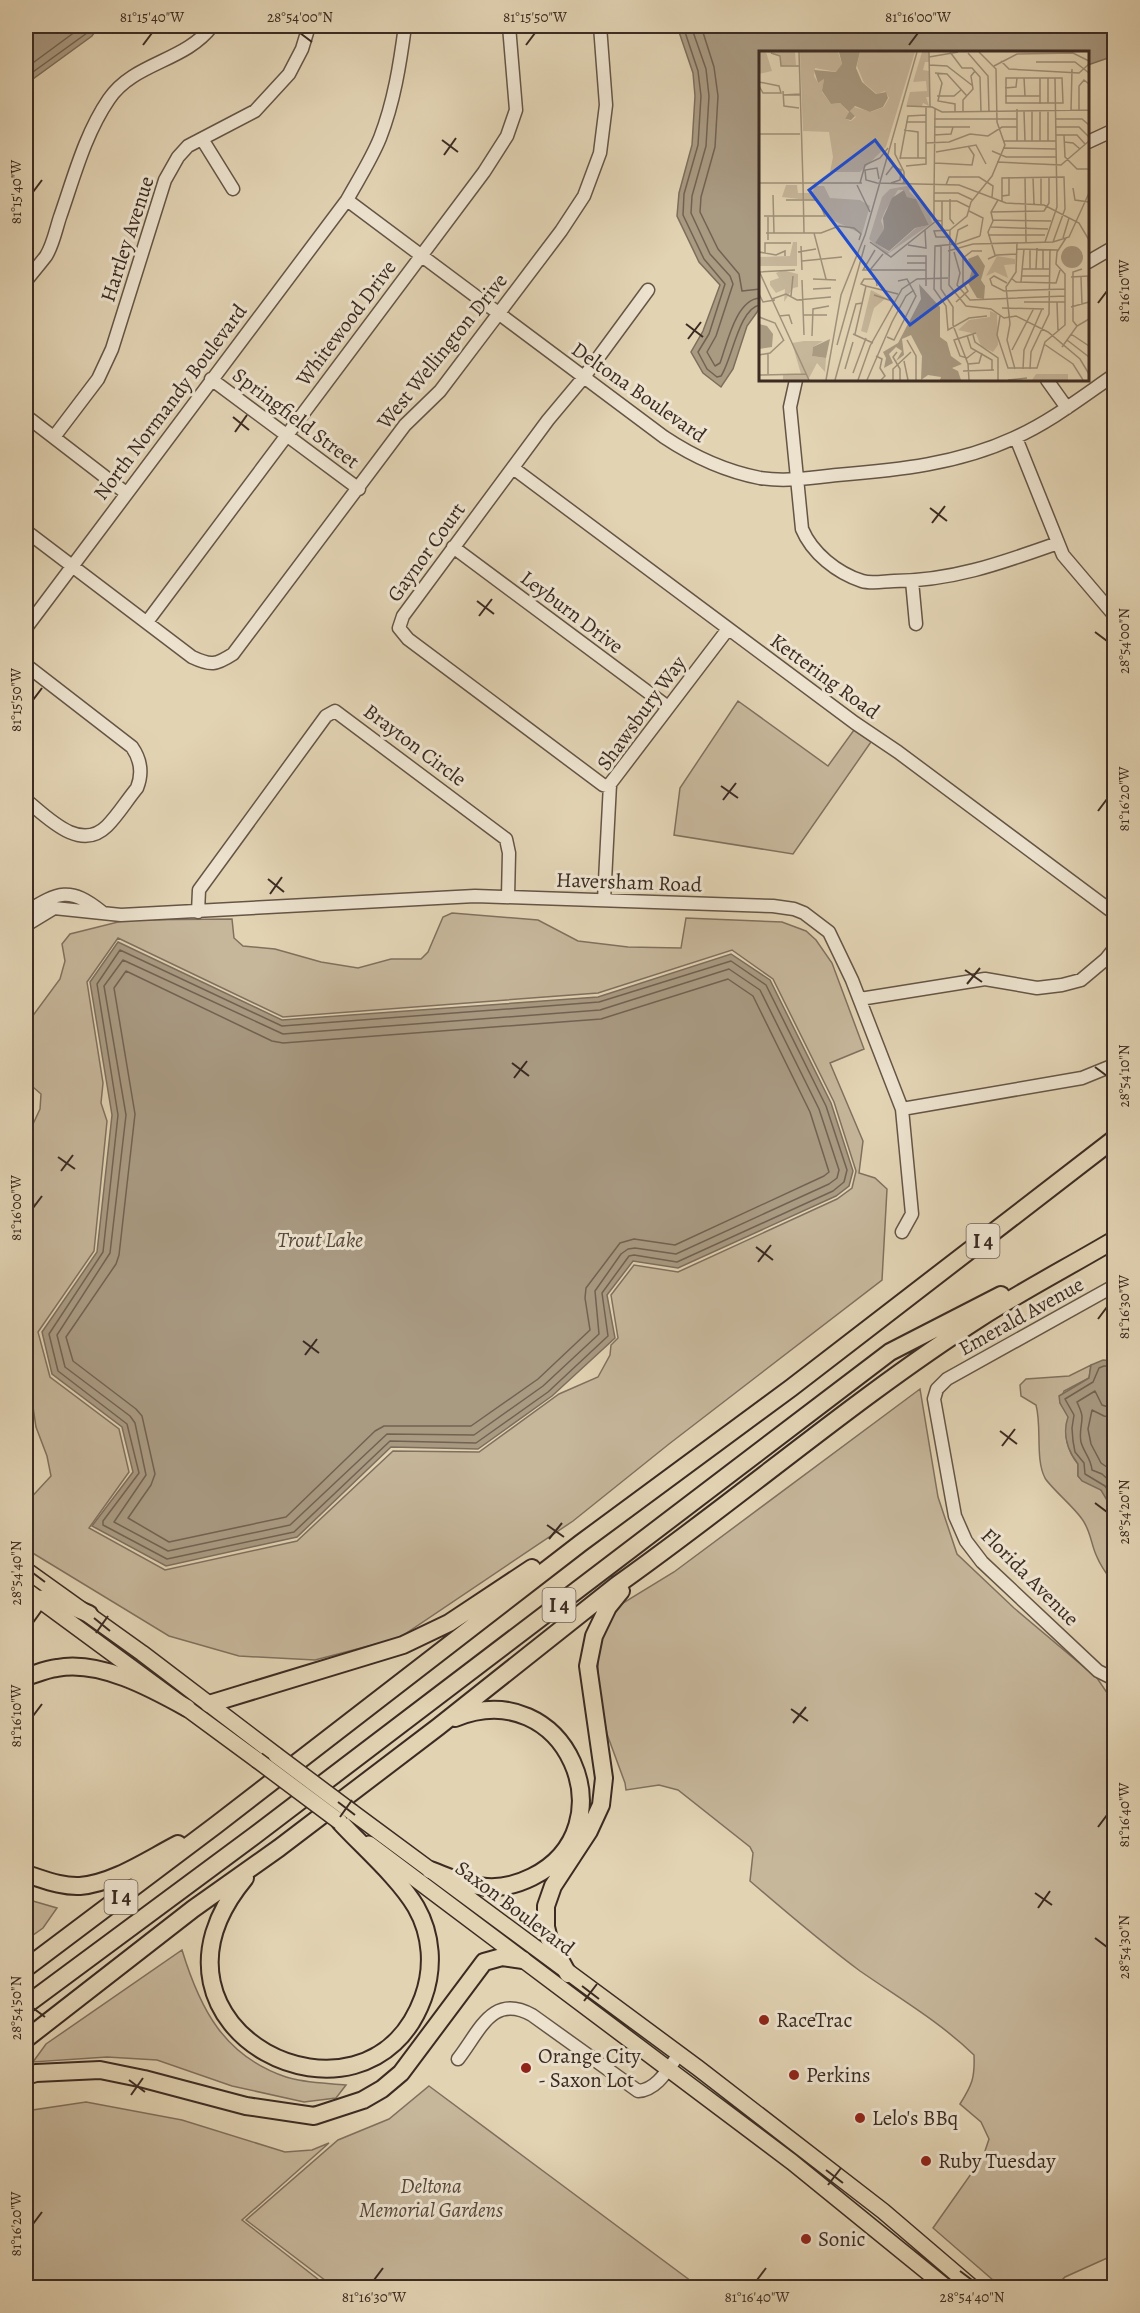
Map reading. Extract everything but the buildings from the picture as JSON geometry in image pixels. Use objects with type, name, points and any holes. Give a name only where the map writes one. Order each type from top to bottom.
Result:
[{"type":"highway","name":"I 4","points":[[26,1968],[216,1825],[581,1543],[791,1388],[1114,1139]]},
{"type":"highway","name":"I 4","points":[[26,2005],[291,1808],[891,1352],[961,1314],[1114,1240]]},
{"type":"highway","points":[[26,2039],[193,1909],[279,1848],[438,1727],[617,1585],[663,1553],[864,1399],[981,1318],[1114,1240]]},
{"type":"highway","points":[[209,1704],[403,1645],[449,1623],[537,1565],[581,1543]]},
{"type":"highway","points":[[568,1974],[549,1939],[546,1906],[553,1886],[590,1831],[601,1805],[604,1778],[588,1666],[594,1636],[608,1607],[618,1594],[663,1553]]},
{"type":"highway","points":[[26,1617],[32,1594],[61,1602],[89,1614]]},
{"type":"highway","points":[[26,1677],[57,1667],[80,1667],[121,1677],[154,1690],[187,1708]]},
{"type":"highway","points":[[430,1870],[464,1883],[489,1887],[513,1885],[527,1879],[551,1866],[568,1844],[574,1831],[580,1803],[577,1774],[568,1752],[559,1739],[536,1720],[511,1712],[488,1710],[464,1714],[438,1727]]},
{"type":"highway","points":[[279,1848],[244,1879],[219,1917],[214,1930],[210,1963],[216,1993],[229,2020],[238,2031],[250,2044],[277,2060],[306,2068],[321,2069],[361,2062],[396,2041],[412,2019],[426,1990],[430,1952],[427,1933],[414,1904],[346,1817]]},
{"type":"highway","points":[[26,1874],[55,1884],[80,1886],[111,1878],[216,1825]]},
{"type":"highway","points":[[26,2076],[36,2073],[100,2070],[246,2106],[314,2116],[363,2100],[382,2089],[401,2073],[484,1962],[502,1957],[523,1960]]},
{"type":"main road","name":"Saxon Boulevard","points":[[26,1570],[89,1614],[276,1755],[346,1817],[523,1960],[872,2225],[947,2288]]},
{"type":"main road","name":"Saxon Boulevard","points":[[32,1594],[256,1760],[430,1870],[679,2054],[906,2230],[973,2288]]},
{"type":"main road","points":[[872,2225],[891,2231],[906,2230]]},
{"type":"main road","points":[[895,2244],[908,2243],[936,2255]]},
{"type":"street","points":[[26,280],[47,255],[90,134],[110,98],[125,82],[149,66],[191,47],[212,26]]},
{"type":"street","name":"Hartley Avenue","points":[[54,437],[98,379],[112,349],[165,180],[178,157],[188,146],[255,111],[289,74],[302,49],[309,26]]},
{"type":"street","name":"North Normandy Boulevard","points":[[26,628],[347,200],[379,141],[386,122],[400,70],[405,26]]},
{"type":"street","name":"Whitewood Drive","points":[[147,622],[484,172],[507,136],[516,110],[509,26]]},
{"type":"street","name":"West Wellington Drive","points":[[147,622],[192,657],[205,663],[218,664],[233,654],[405,425],[440,391],[499,314],[584,196],[600,153],[606,105],[600,26]]},
{"type":"street","points":[[1089,142],[1114,130]]},
{"type":"street","points":[[202,139],[233,189]]},
{"type":"street","name":"Deltona Boulevard","points":[[347,200],[664,437],[691,455],[715,466],[761,478],[796,479],[942,463],[1016,438],[1067,408],[1114,376]]},
{"type":"street","points":[[1089,261],[1114,247]]},
{"type":"street","name":"Gaynor Court","points":[[610,787],[603,785],[408,639],[399,628],[403,616],[453,547],[648,290]]},
{"type":"street","name":"Springfield Street","points":[[211,379],[358,489]]},
{"type":"street","points":[[796,381],[790,407],[802,529],[815,552],[843,572],[864,582],[924,581],[985,569],[1058,543]]},
{"type":"street","points":[[1048,381],[1067,408]]},
{"type":"street","points":[[26,417],[126,493]]},
{"type":"street","points":[[1016,438],[1063,555],[1114,615]]},
{"type":"street","name":"Kettering Road","points":[[513,468],[1114,913]]},
{"type":"street","points":[[26,531],[147,622]]},
{"type":"street","name":"Leyburn Drive","points":[[453,547],[668,707]]},
{"type":"street","points":[[912,581],[916,624]]},
{"type":"street","name":"Shawsbury Way","points":[[604,900],[610,787],[728,629]]},
{"type":"street","points":[[26,665],[132,747],[141,764],[140,782],[137,788],[106,827],[87,836],[77,836],[66,831],[26,800]]},
{"type":"street","name":"Brayton Circle","points":[[198,912],[199,890],[326,716],[335,711],[506,839],[509,853],[508,897]]},
{"type":"street","name":"Haversham Road","points":[[26,912],[50,897],[62,894],[74,895],[102,912]]},
{"type":"street","name":"Haversham Road","points":[[26,925],[54,908],[121,915],[475,896],[772,906],[794,909],[804,913],[829,932],[860,999],[902,1109],[912,1214],[902,1233]]},
{"type":"street","points":[[860,999],[984,979],[1037,988],[1062,986],[1080,980],[1106,959],[1114,949]]},
{"type":"street","points":[[902,1109],[1082,1078],[1114,1065]]},
{"type":"street","name":"Emerald Avenue","points":[[947,1379],[1114,1287]]},
{"type":"street","name":"Florida Avenue","points":[[947,1379],[937,1389],[934,1400],[955,1516],[966,1541],[982,1562],[1098,1671],[1114,1679]]},
{"type":"street","points":[[458,2059],[490,2016],[497,2009],[508,2007],[519,2008],[532,2015],[638,2091],[646,2091],[653,2087],[679,2054]]},
{"type":"green space","points":[[738,701],[828,766],[854,730],[871,742],[793,854],[674,835],[680,788]]},
{"type":"green space","points":[[452,913],[538,920],[578,941],[628,947],[681,948],[686,918],[782,922],[806,931],[816,940],[832,963],[864,1049],[830,1063],[863,1141],[859,1173],[875,1178],[887,1189],[882,1280],[573,1521],[399,1638],[315,1660],[239,1656],[169,1636],[26,1549],[26,1503],[51,1476],[26,1384],[26,1245],[34,1204],[26,1193],[26,1128],[33,1124],[40,1109],[41,1094],[26,1081],[26,1025],[60,979],[65,961],[62,944],[70,934],[126,920],[232,919],[234,938],[243,946],[275,949],[321,962],[358,968],[391,959],[421,959],[428,952],[443,917]],"holes":[[[118,938],[283,1017],[598,993],[732,950],[773,979],[834,1102],[856,1171],[852,1188],[837,1199],[678,1272],[634,1265],[611,1295],[618,1338],[611,1345],[610,1355],[598,1377],[559,1394],[479,1452],[393,1451],[297,1541],[165,1570],[89,1528],[129,1472],[119,1429],[50,1377],[38,1332],[94,1251],[107,1121],[101,1103],[103,1083],[87,982]]]},
{"type":"green space","points":[[1091,1365],[1089,1378],[1064,1391],[1060,1403],[1069,1417],[1066,1436],[1071,1454],[1078,1464],[1078,1476],[1101,1490],[1112,1510],[1115,1535],[1114,1584],[1099,1561],[1082,1519],[1045,1478],[1040,1462],[1036,1405],[1021,1396],[1020,1385],[1026,1379],[1069,1376]]},
{"type":"green space","points":[[920,1389],[938,1497],[957,1554],[1014,1608],[1097,1678],[1114,1703],[1114,2255],[1065,2277],[1055,2287],[1001,2287],[933,2228],[983,2157],[989,2139],[981,2122],[960,2104],[972,2081],[974,2055],[933,2021],[860,1971],[750,1881],[753,1853],[750,1847],[678,1790],[659,1785],[626,1790],[607,1734],[598,1692],[598,1655],[603,1628],[623,1603],[674,1572]]},
{"type":"green space","points":[[26,1899],[57,1908],[43,1928],[26,1940]]},
{"type":"green space","points":[[182,1950],[206,2011],[231,2043],[246,2057],[286,2077],[308,2082],[346,2085],[336,2098],[304,2102],[232,2086],[157,2060],[107,2057],[33,2062],[46,2044]]},
{"type":"green space","name":"Deltona Memorial Gardens","points":[[429,2086],[699,2287],[334,2287],[246,2220],[338,2140],[389,2119]]},
{"type":"green space","points":[[86,2102],[182,2120],[285,2152],[312,2150],[329,2143],[242,2220],[328,2287],[26,2287],[26,2111]]},
{"type":"water","points":[[26,26],[99,26],[92,36],[26,84]]},
{"type":"water","points":[[677,26],[1114,26],[1114,56],[1089,65],[1089,51],[759,51],[759,309],[747,326],[733,369],[721,387],[703,373],[691,352],[703,331],[720,285],[699,262],[677,216],[679,193],[692,145],[695,96],[693,73]]},
{"type":"water","name":"Trout Lake","points":[[118,942],[282,1020],[598,997],[731,954],[770,980],[831,1103],[853,1171],[849,1186],[836,1196],[678,1268],[633,1261],[607,1295],[615,1338],[552,1396],[478,1449],[391,1447],[297,1537],[166,1566],[92,1526],[133,1472],[122,1427],[52,1374],[42,1332],[97,1252],[112,1115],[90,982]]},
{"type":"water","points":[[1103,1360],[1114,1361],[1111,1394],[1114,1397],[1114,1512],[1101,1490],[1082,1481],[1078,1476],[1078,1464],[1071,1454],[1066,1436],[1068,1417],[1060,1403],[1059,1396],[1089,1378],[1091,1365]]},
{"type":"place","name":"RaceTrac","points":[[764,2020]]},
{"type":"place","name":"Orange City - Saxon Lot","points":[[526,2068]]},
{"type":"place","name":"Perkins","points":[[794,2075]]},
{"type":"place","name":"Lelo's BBq","points":[[860,2118]]},
{"type":"place","name":"Ruby Tuesday","points":[[926,2161]]},
{"type":"place","name":"Sonic","points":[[806,2239]]}]
